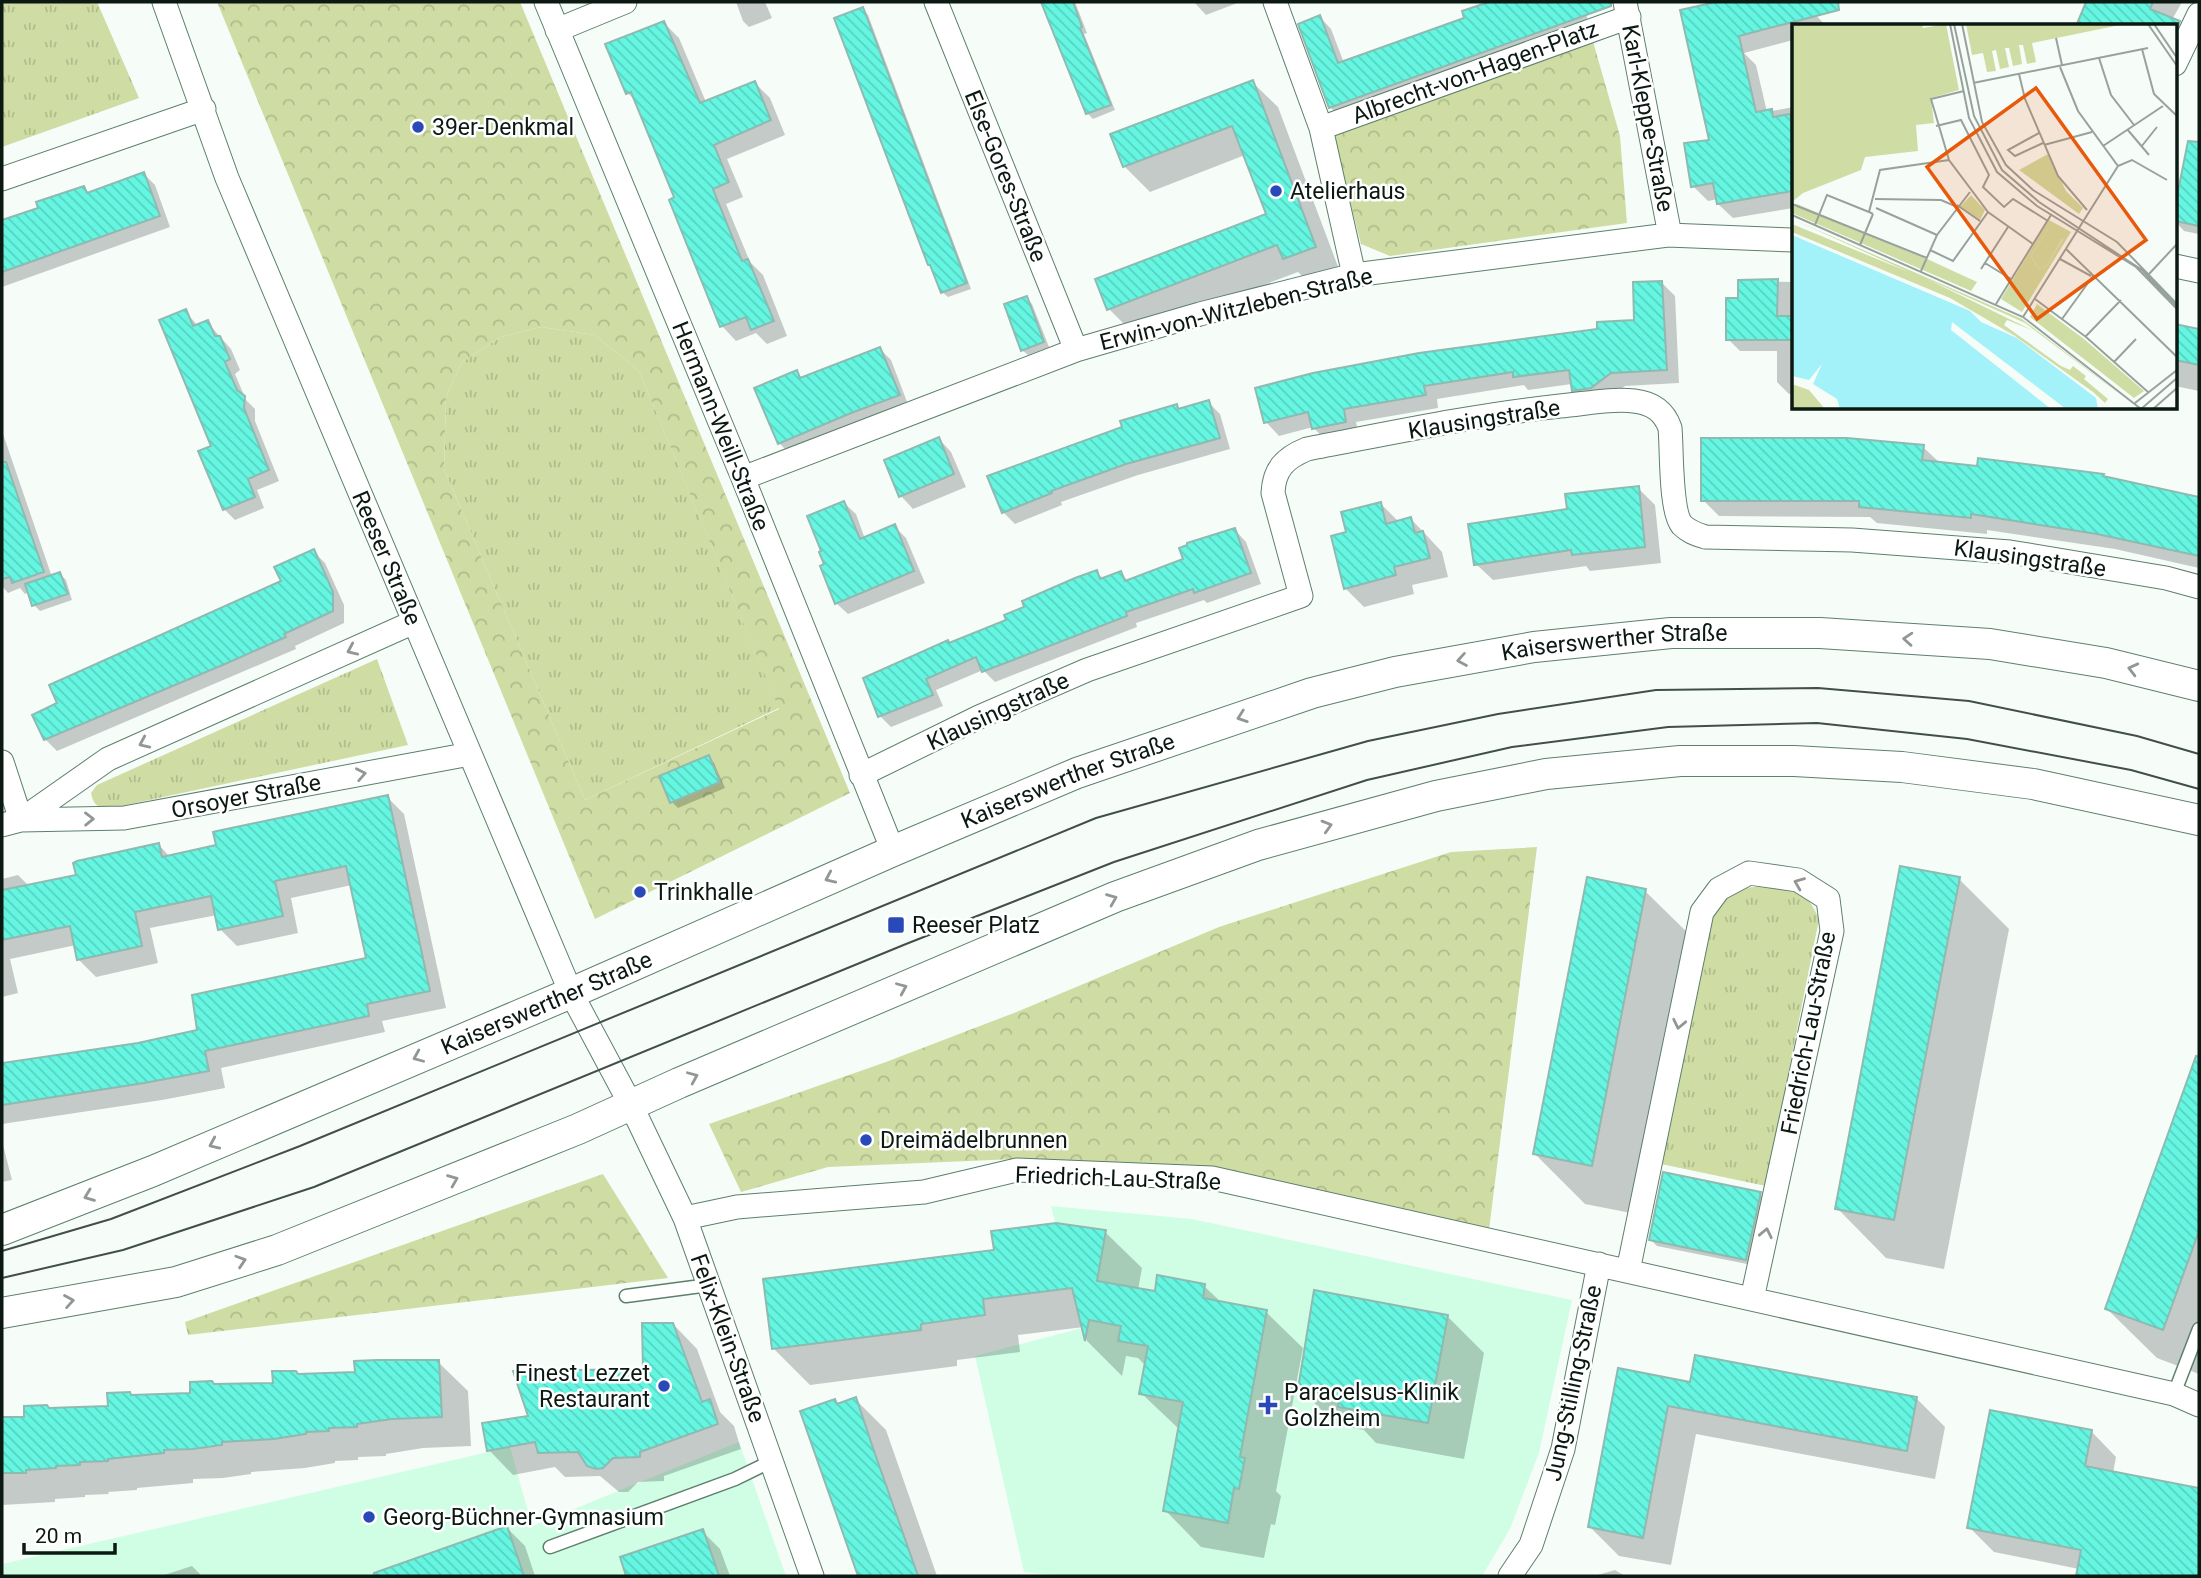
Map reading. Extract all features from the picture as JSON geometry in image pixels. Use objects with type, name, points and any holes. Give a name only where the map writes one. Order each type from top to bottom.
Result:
[{"type":"street","name":"Reeser Straße","points":[[164,2],[227,178],[571,993],[631,1105]]},
{"type":"street","name":"Hermann-Weill-Straße","points":[[546,2],[743,478],[893,851]]},
{"type":"street","points":[[557,30],[625,2]]},
{"type":"street","name":"Else-Gores-Straße","points":[[936,2],[1076,351]]},
{"type":"street","points":[[1275,2],[1321,128],[1353,275]]},
{"type":"street","name":"Albrecht-von-Hagen-Platz","points":[[1321,128],[1631,7]]},
{"type":"street","name":"Karl-Kleppe-Straße","points":[[1631,7],[1670,235]]},
{"type":"street","points":[[2176,62],[2199,15]]},
{"type":"street","points":[[2,179],[204,110]]},
{"type":"street","name":"Erwin-von-Witzleben-Straße","points":[[743,478],[1076,351],[1200,314],[1353,275],[1670,235],[1792,240]]},
{"type":"street","points":[[2176,265],[2199,271]]},
{"type":"street","name":"Klausingstraße","points":[[861,775],[979,717],[1087,670],[1301,596],[1273,493],[1279,467],[1297,453],[1459,420],[1543,408],[1623,400],[1652,405],[1659,410],[1667,418],[1670,428],[1675,510],[1680,523],[1691,533],[1706,537],[1852,540],[2010,552],[2166,578],[2199,587]]},
{"type":"street","points":[[2,762],[11,822],[108,759],[414,622]]},
{"type":"street","name":"Kaiserswerther Straße","points":[[2,1230],[153,1171],[1077,773],[1311,693],[1395,672],[1534,647],[1671,633],[1820,633],[1990,644],[2106,663],[2199,686]]},
{"type":"street","name":"Orsoyer Straße","points":[[11,822],[124,818],[470,754]]},
{"type":"street","points":[[2,1313],[176,1282],[277,1250],[631,1105],[1115,897],[1258,845],[1436,796],[1546,774],[1680,761],[1794,761],[1902,768],[2033,784],[2199,820]]},
{"type":"street","name":"Friedrich-Lau-Straße","points":[[1628,1271],[1702,912],[1719,889],[1749,873],[1798,880],[1828,899],[1832,931],[1752,1299]]},
{"type":"street","name":"Felix-Klein-Straße","points":[[631,1105],[685,1218],[812,1576]]},
{"type":"street","name":"Friedrich-Lau-Straße","points":[[685,1218],[737,1207],[924,1192],[1017,1170],[1212,1178],[2174,1394],[2199,1405]]},
{"type":"street","name":"Jung-Stilling-Straße","points":[[1510,1576],[1531,1545],[1563,1449],[1598,1265]]},
{"type":"lane","points":[[626,1296],[709,1285]]},
{"type":"lane","points":[[2174,1394],[2199,1329]]},
{"type":"lane","points":[[550,1547],[735,1479],[772,1461]]},
{"type":"shaded area","name":"Paracelsus-Klinik Golzheim","points":[[1051,1206],[1192,1219],[1572,1300],[1539,1453],[1510,1529],[1482,1576],[1065,1576],[1024,1572],[975,1356],[1082,1328]]},
{"type":"shaded area","name":"Georg-Büchner-Gymnasium","points":[[739,1442],[786,1576],[2,1576],[2,1564],[510,1447],[532,1526]]},
{"type":"green space","points":[[2,2],[97,2],[139,98],[2,147]]},
{"type":"green space","points":[[217,2],[520,2],[850,793],[595,919]],"holes":[[[541,327],[595,335],[639,371],[779,709],[585,800],[444,469],[446,397],[462,362],[501,337]]]},
{"type":"green space","points":[[1592,38],[1620,136],[1627,223],[1390,256],[1361,244],[1332,132]]},
{"type":"green space","points":[[541,327],[595,335],[639,371],[779,708],[585,800],[444,469],[446,397],[462,362],[501,337]]},
{"type":"green space","points":[[377,659],[408,745],[107,809],[94,802],[91,793],[97,785]]},
{"type":"green space","points":[[1537,847],[1489,1230],[1214,1169],[1015,1159],[828,1167],[741,1192],[709,1124],[886,1062],[1019,1011],[1219,927],[1451,852]]},
{"type":"green space","points":[[1769,886],[1800,894],[1810,903],[1819,919],[1766,1186],[1661,1164],[1708,916],[1721,900],[1734,891]]},
{"type":"green space","points":[[603,1174],[668,1278],[188,1335],[185,1322]]},
{"type":"building","points":[[1041,2],[1073,2],[1082,27],[1080,28],[1111,105],[1086,114]]},
{"type":"building","points":[[1489,2],[1611,2],[1611,6],[1329,108],[1298,24],[1320,15],[1338,63],[1464,18],[1462,11]]},
{"type":"building","points":[[1716,2],[1838,2],[1839,10],[1739,36],[1756,112],[1772,109],[1773,117],[1790,114],[1792,191],[1717,204],[1713,183],[1691,187],[1684,143],[1709,140],[1680,10]]},
{"type":"building","points":[[2086,2],[2153,2],[2150,9],[2180,21],[2178,26],[2077,24]]},
{"type":"building","points":[[863,7],[967,283],[941,293],[834,18]]},
{"type":"building","points":[[664,21],[700,103],[755,81],[771,120],[714,145],[729,182],[713,189],[742,261],[748,259],[774,321],[751,330],[746,317],[720,327],[669,200],[674,197],[631,92],[626,94],[605,44]]},
{"type":"building","name":"Atelierhaus","points":[[1253,80],[1316,247],[1283,259],[1277,245],[1107,310],[1095,279],[1266,214],[1232,126],[1123,167],[1110,134]]},
{"type":"building","points":[[2188,141],[2199,142],[2199,226],[2176,221],[2176,201]]},
{"type":"building","points":[[144,172],[160,216],[2,272],[2,220],[38,208],[36,202],[84,186],[87,193]]},
{"type":"building","points":[[1778,279],[1777,316],[1792,316],[1792,340],[1726,340],[1726,298],[1738,298],[1738,280]]},
{"type":"building","points":[[1662,281],[1667,370],[1611,373],[1591,388],[1572,391],[1569,370],[1513,377],[1513,372],[1424,386],[1426,395],[1344,409],[1346,422],[1312,429],[1308,412],[1264,423],[1255,388],[1313,373],[1419,353],[1597,329],[1597,322],[1634,320],[1633,282]]},
{"type":"building","points":[[1027,296],[1044,342],[1021,351],[1004,304]]},
{"type":"building","points":[[186,309],[193,326],[208,320],[215,336],[220,336],[230,359],[225,362],[237,390],[245,396],[244,408],[269,470],[248,479],[255,497],[223,510],[198,451],[211,446],[159,320]]},
{"type":"building","points":[[2176,324],[2199,329],[2199,365],[2176,360]]},
{"type":"building","points":[[880,347],[900,395],[778,444],[754,388],[797,370],[800,378]]},
{"type":"building","points":[[1209,400],[1220,438],[1126,464],[1051,491],[1052,493],[1002,513],[987,476],[1122,427],[1120,421],[1177,404],[1178,409]]},
{"type":"building","points":[[939,437],[954,474],[899,497],[884,460]]},
{"type":"building","points":[[1701,438],[1847,438],[1924,445],[1922,460],[1977,466],[1978,458],[2104,474],[2103,476],[2199,497],[2199,556],[2097,534],[1971,514],[1971,518],[1859,507],[1859,501],[1701,501]]},
{"type":"building","points":[[2,462],[6,462],[44,572],[12,583],[10,577],[2,579]]},
{"type":"building","points":[[1639,486],[1645,547],[1572,555],[1571,550],[1474,565],[1468,524],[1567,509],[1565,494]]},
{"type":"building","points":[[844,501],[860,539],[895,524],[914,571],[835,604],[820,566],[824,564],[819,552],[821,551],[807,516]]},
{"type":"building","points":[[1381,502],[1386,524],[1411,517],[1415,533],[1423,531],[1430,558],[1394,567],[1396,575],[1344,589],[1331,536],[1346,532],[1341,512]]},
{"type":"building","points":[[1235,528],[1251,573],[1194,593],[1193,589],[1126,612],[1127,616],[982,672],[976,657],[926,679],[933,695],[878,717],[863,678],[948,640],[949,643],[1006,620],[1004,615],[1024,607],[1022,601],[1075,578],[1097,570],[1100,579],[1121,571],[1125,581],[1183,559],[1179,548],[1187,543]]},
{"type":"building","points":[[314,549],[333,592],[333,611],[284,634],[286,637],[44,740],[32,715],[57,703],[49,685],[281,581],[274,567]]},
{"type":"building","points":[[60,572],[68,594],[32,606],[25,584]]},
{"type":"building","points":[[709,755],[720,782],[670,803],[659,776]]},
{"type":"building","points":[[388,795],[430,991],[367,1004],[369,1016],[205,1051],[209,1071],[2,1105],[2,1063],[138,1043],[197,1030],[192,995],[366,958],[346,866],[275,881],[283,916],[218,930],[211,896],[135,912],[142,946],[77,960],[70,926],[2,940],[2,890],[76,875],[73,863],[77,861],[159,843],[162,857],[216,845],[213,832]]},
{"type":"building","points":[[1900,866],[1960,877],[1894,1220],[1835,1209]]},
{"type":"building","points":[[1587,877],[1646,889],[1592,1166],[1533,1154]]},
{"type":"building","points":[[2196,1056],[2199,1057],[2199,1231],[2163,1330],[2105,1309]]},
{"type":"building","points":[[1663,1172],[1761,1192],[1746,1260],[1649,1240]]},
{"type":"building","points":[[1056,1223],[1106,1230],[1097,1281],[1155,1291],[1157,1275],[1205,1284],[1203,1298],[1267,1310],[1240,1457],[1245,1458],[1239,1489],[1234,1488],[1228,1523],[1163,1511],[1183,1402],[1139,1394],[1148,1346],[1118,1341],[1121,1326],[1089,1320],[1085,1341],[1072,1288],[983,1299],[985,1315],[921,1324],[921,1330],[772,1349],[763,1279],[994,1250],[991,1231]]},
{"type":"building","points":[[1314,1290],[1448,1315],[1428,1423],[1338,1407],[1339,1397],[1298,1389]]},
{"type":"building","points":[[642,1323],[673,1323],[702,1402],[710,1399],[718,1424],[640,1452],[640,1457],[613,1458],[603,1468],[596,1469],[587,1466],[578,1452],[538,1453],[535,1442],[487,1451],[482,1423],[528,1416],[513,1371],[643,1369]]},
{"type":"building","points":[[1695,1355],[1917,1397],[1907,1451],[1668,1406],[1643,1538],[1588,1527],[1618,1368],[1690,1382]]},
{"type":"building","points":[[439,1360],[442,1417],[392,1419],[274,1439],[222,1442],[222,1445],[164,1450],[164,1453],[26,1470],[26,1473],[2,1473],[2,1417],[24,1417],[24,1406],[108,1406],[107,1393],[190,1393],[190,1382],[273,1383],[272,1371],[296,1371],[298,1374],[355,1372],[354,1361]]},
{"type":"building","points":[[856,1397],[918,1576],[858,1576],[800,1411],[835,1399],[837,1404]]},
{"type":"building","points":[[1990,1410],[2092,1430],[2085,1466],[2199,1488],[2199,1576],[2076,1576],[2081,1550],[1967,1528]]},
{"type":"building","points":[[507,1526],[524,1576],[374,1576],[374,1573]]},
{"type":"building","points":[[703,1529],[719,1576],[626,1576],[620,1557]]},
{"type":"tram line","points":[[2,1251],[111,1219],[300,1146],[1096,818],[1368,741],[1498,714],[1656,690],[1818,688],[1969,701],[2137,736],[2199,754]]},
{"type":"tram line","points":[[2,1278],[123,1250],[314,1187],[906,944],[1114,862],[1367,780],[1512,747],[1668,727],[1817,723],[1967,739],[2131,770],[2199,789]]},
{"type":"place","name":"39er-Denkmal","points":[[418,127]]},
{"type":"place","name":"Atelierhaus","points":[[1276,191]]},
{"type":"place","name":"Trinkhalle","points":[[640,892]]},
{"type":"place","name":"Reeser Platz","points":[[896,925]]},
{"type":"place","name":"Dreimädelbrunnen","points":[[866,1140]]},
{"type":"place","name":"Finest Lezzet Restaurant","points":[[664,1386]]},
{"type":"place","name":"Paracelsus-Klinik Golzheim","points":[[1268,1405]]},
{"type":"place","name":"Georg-Büchner-Gymnasium","points":[[369,1517]]}]
